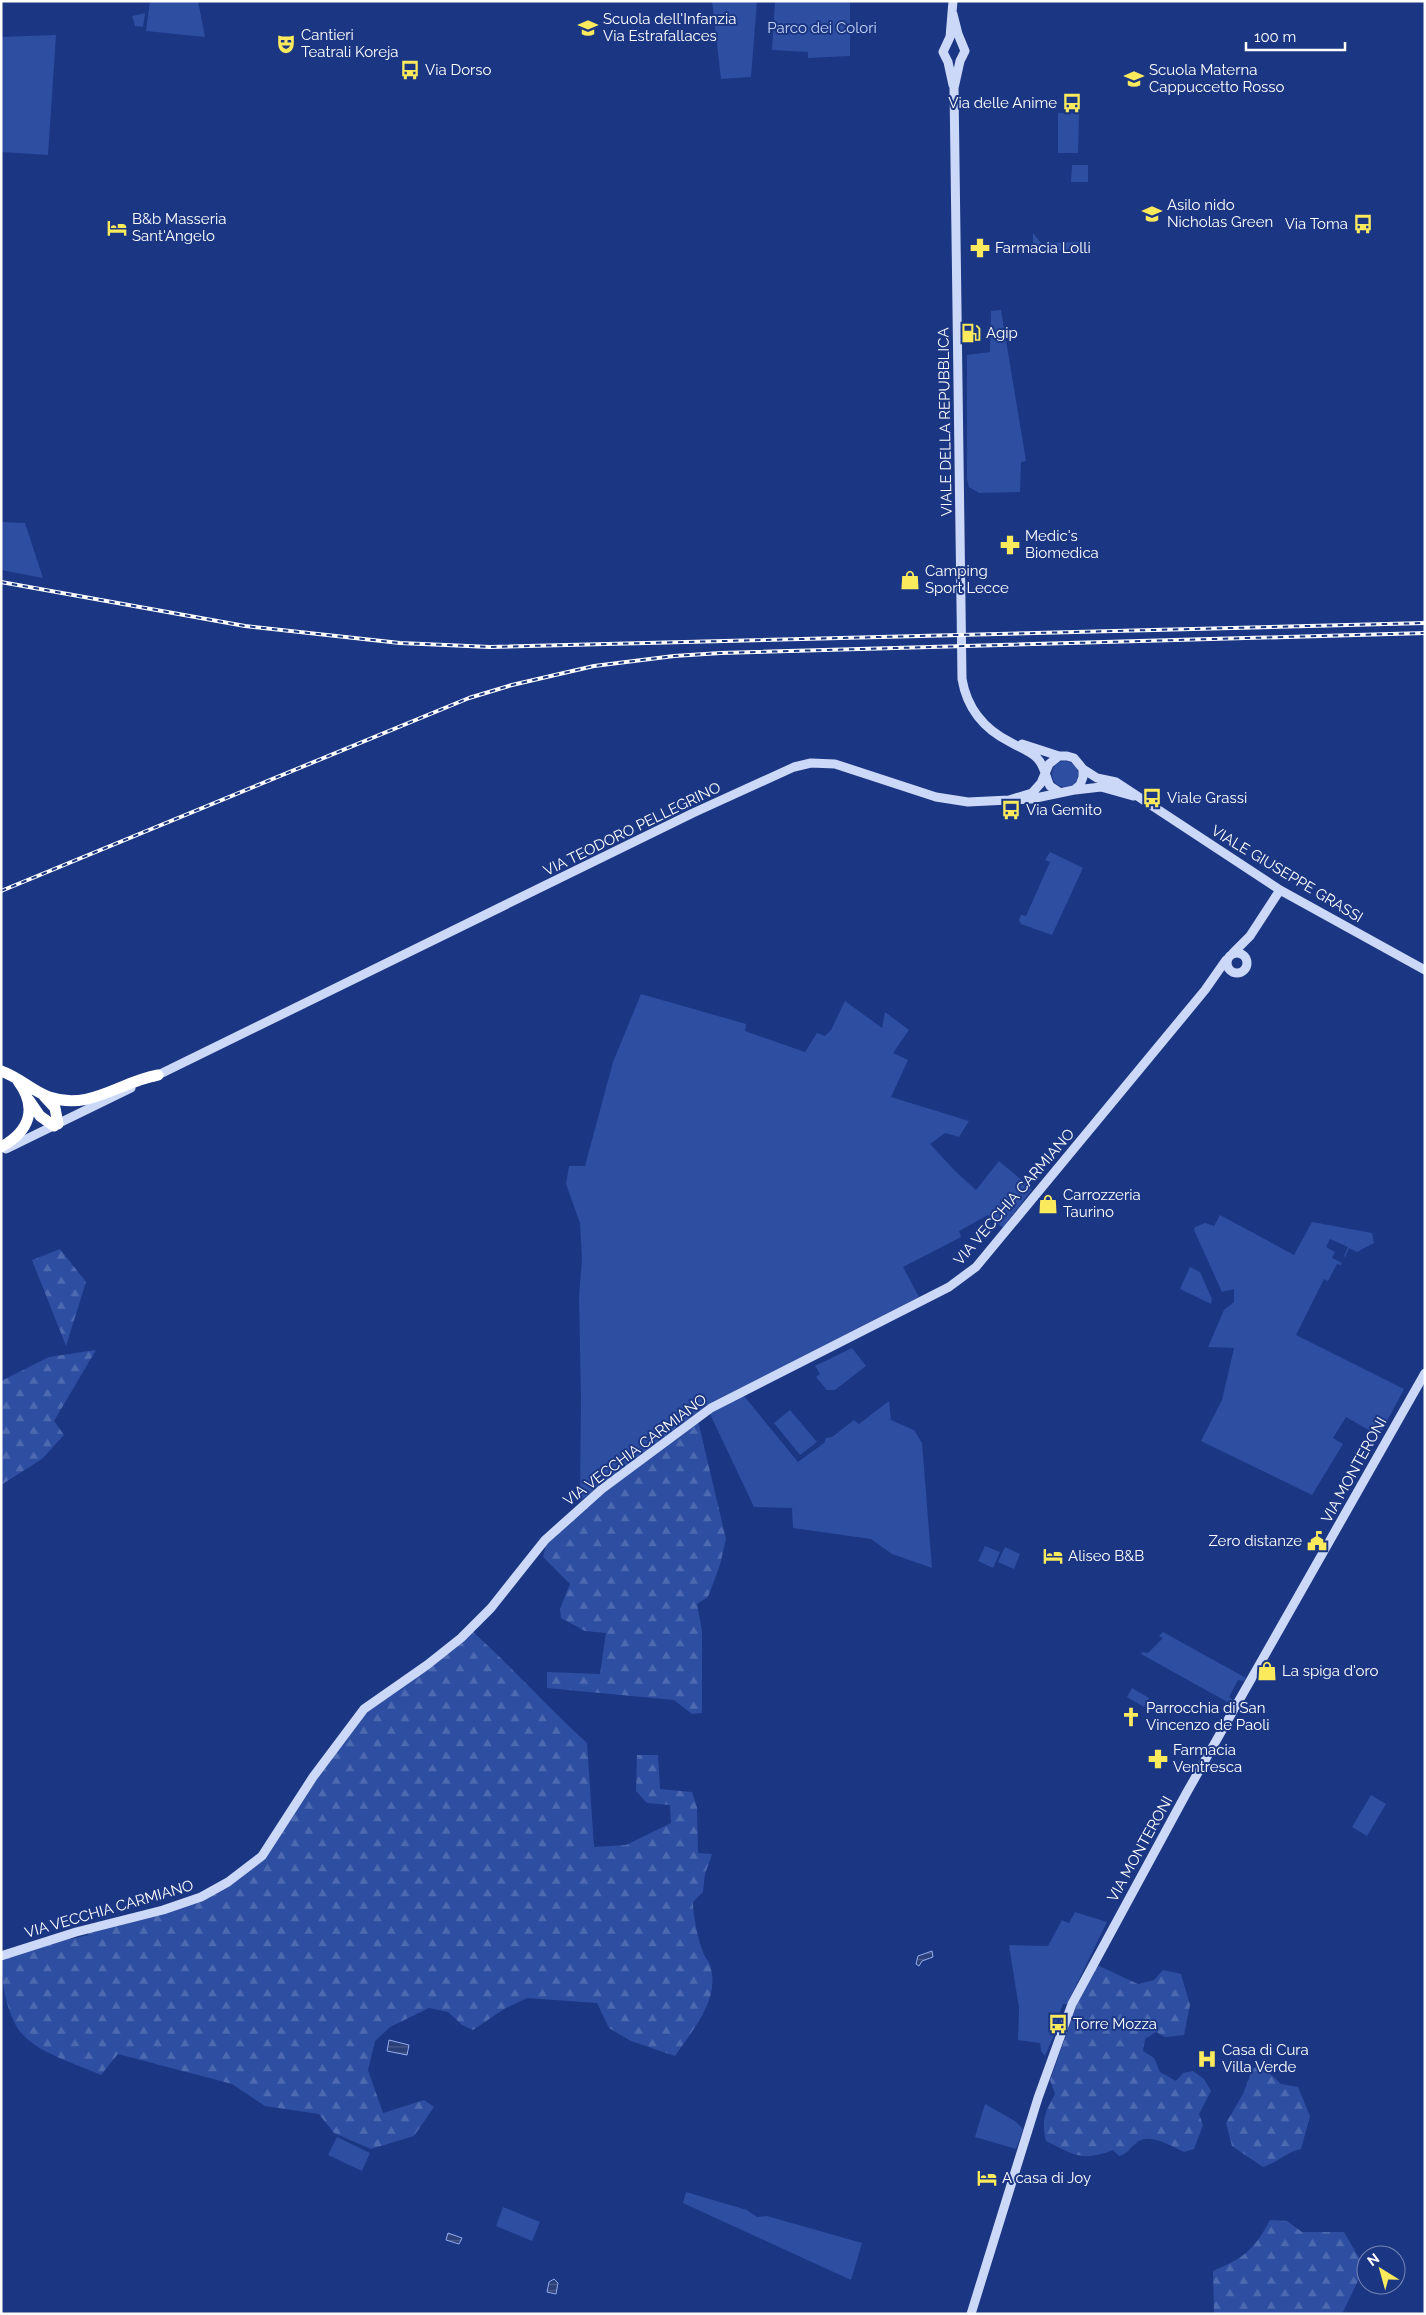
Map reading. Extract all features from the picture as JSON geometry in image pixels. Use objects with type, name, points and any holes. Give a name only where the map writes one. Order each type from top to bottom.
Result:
[{"type":"highway","points":[[1,1071],[16,1077],[32,1094],[55,1108],[59,1118],[56,1125],[40,1116],[32,1094]]},
{"type":"highway","points":[[32,1094],[60,1100],[82,1101],[103,1096],[147,1077],[158,1076]]},
{"type":"highway","points":[[1,1146],[19,1135],[25,1128],[32,1094]]},
{"type":"street","name":"VIALE DELLA REPUBBLICA","points":[[953,1],[953,14],[948,43],[943,52],[948,62],[954,88],[962,669],[964,691],[968,702],[984,724],[1005,740],[1037,758],[1046,772]]},
{"type":"street","name":"VIALE DELLA REPUBBLICA","points":[[953,14],[961,44],[965,51],[960,62],[954,88]]},
{"type":"street","points":[[948,43],[956,41],[961,44]]},
{"type":"street","points":[[948,62],[960,62]]},
{"type":"street","name":"VIALE DELLA REPUBBLICA","points":[[1005,740],[1059,756]]},
{"type":"street","points":[[1009,800],[1025,796],[1037,789],[1049,764],[1059,756]]},
{"type":"street","name":"VIALE GIUSEPPE GRASSI","points":[[1059,756],[1074,758],[1083,770],[1097,778],[1116,782],[1280,890],[1425,970]]},
{"type":"street","name":"VIA TEODORO PELLEGRINO","points":[[1,1151],[158,1076],[693,813],[794,767],[811,763],[835,764],[936,797],[954,801],[1009,800]]},
{"type":"street","points":[[1074,790],[1080,785],[1083,770]]},
{"type":"street","points":[[1046,772],[1050,786],[1062,793]]},
{"type":"street","name":"VIALE GIUSEPPE GRASSI","points":[[1009,800],[1020,800],[1101,787],[1137,797]]},
{"type":"street","name":"VIA VECCHIA CARMIANO","points":[[1206,990],[1218,980],[1245,970],[1246,946],[1250,936],[1280,890]]},
{"type":"street","name":"VIA VECCHIA CARMIANO","points":[[1,1956],[76,1932],[163,1910],[201,1898],[228,1882],[255,1861],[274,1840],[313,1776],[364,1709],[427,1665],[461,1638],[491,1608],[545,1540],[583,1505],[711,1408],[891,1318],[949,1287],[970,1273],[1206,990],[1226,960],[1250,936]]},
{"type":"street","points":[[1233,953],[1242,954],[1246,958]]},
{"type":"street","points":[[1226,960],[1228,970],[1234,973]]},
{"type":"street","name":"VIA MONTERONI","points":[[971,2314],[1038,2098],[1072,2004],[1183,1799],[1425,1373]]},
{"type":"green space","points":[[150,1],[198,1],[205,37],[146,31]]},
{"type":"green space","points":[[712,1],[757,1],[751,77],[721,79]]},
{"type":"green space","name":"Parco dei Colori","points":[[775,1],[850,1],[850,56],[808,58],[808,52],[772,50]]},
{"type":"green space","points":[[145,13],[143,27],[135,26],[132,16]]},
{"type":"green space","points":[[56,35],[48,155],[1,152],[1,37]]},
{"type":"green space","points":[[1058,113],[1079,113],[1078,153],[1058,153]]},
{"type":"green space","points":[[1072,165],[1088,165],[1088,182],[1071,182]]},
{"type":"green space","points":[[1033,233],[1041,243],[1084,242],[1090,251],[1072,252],[1071,249],[1033,254]]},
{"type":"green space","points":[[1001,310],[1026,461],[1021,462],[1020,492],[979,493],[969,487],[967,479],[967,355],[990,352],[991,311]]},
{"type":"green space","points":[[1,522],[25,523],[43,578],[1,570]]},
{"type":"green space","points":[[1065,761],[1074,765],[1078,774],[1074,783],[1065,787],[1056,783],[1052,774],[1056,765]]},
{"type":"green space","points":[[1050,852],[1083,868],[1052,935],[1021,924],[1019,920],[1021,915],[1026,916],[1050,862],[1045,860]]},
{"type":"green space","points":[[641,994],[746,1024],[745,1031],[805,1052],[817,1033],[825,1036],[831,1030],[845,1001],[882,1028],[885,1012],[909,1030],[893,1053],[908,1060],[891,1097],[969,1121],[959,1137],[945,1133],[930,1144],[976,1190],[999,1161],[1032,1189],[1003,1228],[988,1215],[959,1231],[961,1237],[903,1267],[919,1297],[706,1406],[580,1501],[581,1398],[579,1296],[582,1259],[580,1223],[566,1184],[569,1166],[585,1166],[613,1062]]},
{"type":"green space","points":[[1220,1215],[1294,1255],[1312,1222],[1372,1233],[1374,1243],[1357,1252],[1349,1248],[1345,1257],[1348,1247],[1330,1239],[1326,1247],[1335,1252],[1332,1258],[1342,1263],[1341,1265],[1337,1264],[1328,1281],[1324,1279],[1296,1335],[1404,1389],[1379,1436],[1346,1417],[1333,1438],[1343,1444],[1312,1495],[1201,1441],[1222,1400],[1234,1348],[1208,1347],[1224,1310],[1234,1302],[1234,1289],[1222,1292],[1194,1230],[1195,1227],[1205,1223],[1214,1226]]},
{"type":"green space","points":[[60,1249],[86,1282],[66,1346],[32,1260]]},
{"type":"green space","points":[[1190,1267],[1200,1272],[1212,1299],[1211,1304],[1180,1289]]},
{"type":"green space","points":[[852,1348],[866,1366],[835,1390],[827,1390],[816,1377],[820,1374],[815,1366]]},
{"type":"green space","points":[[96,1350],[54,1421],[64,1435],[42,1459],[1,1485],[1,1381],[49,1357]]},
{"type":"green space","points":[[744,1396],[798,1462],[824,1443],[826,1438],[832,1437],[854,1420],[859,1424],[889,1401],[891,1420],[914,1430],[922,1443],[932,1568],[892,1554],[871,1539],[793,1528],[792,1508],[754,1507],[710,1414],[736,1398]]},
{"type":"green space","points":[[790,1410],[817,1442],[800,1455],[774,1423]]},
{"type":"green space","points":[[698,1421],[726,1539],[720,1565],[708,1597],[697,1604],[702,1631],[702,1713],[692,1714],[674,1700],[547,1688],[547,1672],[600,1674],[606,1633],[585,1631],[561,1618],[560,1609],[570,1584],[543,1557],[547,1541],[584,1507]]},
{"type":"green space","points":[[985,1546],[1000,1552],[993,1568],[978,1561]]},
{"type":"green space","points":[[1005,1547],[1020,1554],[1014,1569],[998,1562]]},
{"type":"green space","points":[[472,1631],[587,1743],[594,1847],[626,1845],[671,1823],[670,1805],[647,1803],[636,1791],[637,1755],[658,1755],[660,1789],[692,1792],[697,1807],[698,1853],[712,1854],[705,1874],[703,1892],[693,1902],[693,1908],[703,1953],[710,1965],[712,1990],[709,2002],[697,2024],[675,2056],[631,2041],[609,2028],[597,2003],[527,1998],[504,2009],[473,2030],[462,2025],[448,2012],[429,2008],[390,2027],[375,2041],[368,2070],[383,2113],[424,2100],[434,2107],[414,2136],[371,2149],[334,2133],[319,2114],[265,2106],[232,2084],[118,2054],[101,2075],[41,2049],[25,2037],[9,2011],[2,1977],[1,1957],[68,1936],[71,1939],[88,1935],[89,1930],[173,1909],[264,1859],[316,1775],[365,1711]]},
{"type":"green space","points":[[1163,1632],[1246,1678],[1244,1681],[1238,1680],[1229,1697],[1233,1700],[1231,1704],[1141,1654],[1142,1652],[1148,1653],[1163,1638],[1159,1636]]},
{"type":"green space","points":[[1132,1688],[1149,1698],[1144,1707],[1127,1697]]},
{"type":"green space","points":[[1371,1795],[1386,1804],[1367,1836],[1352,1827]]},
{"type":"green space","points":[[1075,1912],[1107,1922],[1067,2004],[1063,2004],[1053,2031],[1055,2033],[1045,2056],[1041,2051],[1040,2043],[1018,2040],[1019,2008],[1009,1945],[1048,1946],[1062,1920],[1069,1923]]},
{"type":"green space","points":[[1097,1965],[1138,1984],[1154,1980],[1163,1970],[1181,1974],[1190,2005],[1184,2035],[1165,2037],[1156,2032],[1145,2039],[1143,2051],[1154,2058],[1160,2072],[1176,2081],[1183,2073],[1193,2071],[1204,2079],[1211,2091],[1199,2114],[1203,2125],[1194,2149],[1184,2152],[1166,2143],[1146,2139],[1140,2140],[1126,2153],[1119,2156],[1113,2150],[1093,2156],[1085,2156],[1072,2153],[1046,2141],[1045,2116],[1055,2094],[1050,2080],[1079,1999]]},
{"type":"green space","points":[[1262,2066],[1281,2084],[1298,2087],[1310,2116],[1301,2149],[1263,2167],[1232,2146],[1226,2123],[1243,2094],[1253,2068]]},
{"type":"green space","points":[[985,2104],[1015,2121],[1023,2129],[1016,2149],[975,2137]]},
{"type":"green space","points":[[337,2137],[370,2153],[362,2171],[328,2155]]},
{"type":"green space","points":[[686,2192],[747,2210],[757,2217],[767,2216],[862,2243],[851,2280],[683,2203]]},
{"type":"green space","points":[[503,2207],[540,2222],[532,2241],[496,2226]]},
{"type":"green space","points":[[1270,2220],[1287,2221],[1302,2232],[1344,2232],[1356,2253],[1356,2285],[1342,2314],[1214,2314],[1213,2271],[1233,2262],[1247,2252],[1259,2239]]},
{"type":"shaded area","points":[[932,1951],[933,1957],[922,1961],[919,1966],[916,1964],[918,1956]]},
{"type":"shaded area","points":[[389,2040],[409,2045],[407,2055],[387,2051]]},
{"type":"shaded area","points":[[448,2233],[462,2238],[459,2244],[446,2240]]},
{"type":"shaded area","points":[[554,2279],[558,2283],[556,2294],[547,2292],[549,2282]]},
{"type":"railway","points":[[1,582],[245,626],[400,643],[490,647],[1425,623]]},
{"type":"railway","points":[[1,891],[469,698],[512,685],[594,666],[674,656],[721,653],[1425,633]]},
{"type":"place","name":"Scuola dell'Infanzia Via Estrafallaces","points":[[588,28]]},
{"type":"place","name":"Cantieri Teatrali Koreja","points":[[286,44]]},
{"type":"place","name":"Via Dorso","points":[[410,70]]},
{"type":"place","name":"Scuola Materna Cappuccetto Rosso","points":[[1134,79]]},
{"type":"place","name":"Via delle Anime","points":[[1072,103]]},
{"type":"place","name":"Asilo nido Nicholas Green","points":[[1152,214]]},
{"type":"place","name":"Via Toma","points":[[1363,224]]},
{"type":"place","name":"B&b Masseria Sant'Angelo","points":[[117,228]]},
{"type":"place","name":"Farmacia Lolli","points":[[980,248]]},
{"type":"place","name":"Agip","points":[[971,333]]},
{"type":"place","name":"Medic's Biomedica","points":[[1010,545]]},
{"type":"place","name":"Camping Sport Lecce","points":[[910,580]]},
{"type":"place","name":"Viale Grassi","points":[[1152,798]]},
{"type":"place","name":"Via Gemito","points":[[1011,810]]},
{"type":"place","name":"Carrozzeria Taurino","points":[[1048,1204]]},
{"type":"place","name":"Zero distanze","points":[[1317,1541]]},
{"type":"place","name":"Aliseo B&B","points":[[1053,1556]]},
{"type":"place","name":"La spiga d'oro","points":[[1267,1671]]},
{"type":"place","name":"Parrocchia di San Vincenzo de Paoli","points":[[1131,1717]]},
{"type":"place","name":"Farmacia Ventresca","points":[[1158,1759]]},
{"type":"place","name":"Torre Mozza","points":[[1058,2024]]},
{"type":"place","name":"Casa di Cura Villa Verde","points":[[1207,2059]]},
{"type":"place","name":"A casa di Joy","points":[[987,2178]]}]
